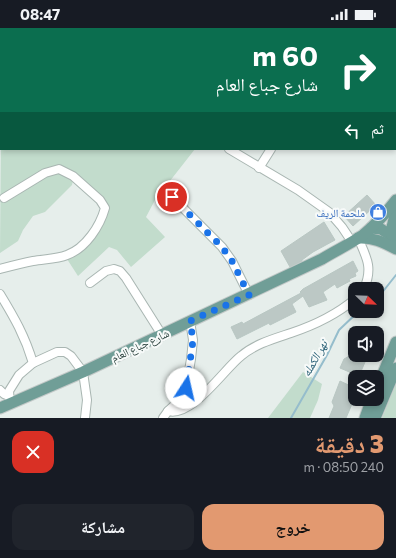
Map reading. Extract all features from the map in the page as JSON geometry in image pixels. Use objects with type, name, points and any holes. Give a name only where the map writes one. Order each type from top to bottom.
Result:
[{"type":"main road","name":"شارع جباع العام","points":[[6,403],[83,372],[190,321],[249,295],[322,259],[355,240],[371,228],[396,200]]},
{"type":"main road","points":[[394,237],[392,227],[396,211]]},
{"type":"main road","points":[[371,228],[381,229],[394,237]]},
{"type":"main road","points":[[355,240],[370,238],[376,239],[396,249]]},
{"type":"main road","points":[[384,371],[396,342]]},
{"type":"main road","points":[[375,418],[396,368]]},
{"type":"main road","points":[[365,418],[369,406]]},
{"type":"street","points":[[231,150],[298,190],[329,212],[355,240],[368,261],[369,267],[366,282]]},
{"type":"street","points":[[259,168],[270,150]]},
{"type":"street","points":[[0,268],[60,257],[72,253],[92,235],[105,208],[100,200],[73,176],[59,170],[45,173],[4,198]]},
{"type":"street","points":[[172,197],[222,247],[232,261],[249,295]]},
{"type":"street","points":[[90,283],[106,271],[114,269],[120,271],[162,335]]},
{"type":"street","points":[[0,294],[18,323],[27,342],[33,363]]},
{"type":"street","points":[[166,415],[179,415],[190,410],[217,384],[240,356],[259,344],[296,331],[334,315],[348,304]]},
{"type":"street","points":[[166,415],[180,400],[186,388],[193,340],[190,321]]},
{"type":"street","points":[[6,403],[9,391],[19,375],[33,363],[62,351],[68,353],[83,372],[87,400],[85,418]]},
{"type":"street","points":[[0,390],[4,394],[6,403]]},
{"type":"green space","points":[[1,150],[194,150],[155,200],[146,217],[165,237],[131,267],[117,250],[109,247],[78,276],[67,259],[95,234],[104,201],[74,175],[72,185],[45,212],[33,216],[23,230],[18,241],[0,253]]},
{"type":"green space","points":[[303,372],[322,384],[318,400],[310,418],[268,418]]},
{"type":"green space","points":[[396,384],[396,418],[382,418]]},
{"type":"building","points":[[367,195],[376,205],[353,226],[344,216]]},
{"type":"building","points":[[324,222],[335,240],[290,267],[281,251]]},
{"type":"building","points":[[353,261],[358,271],[355,273],[356,276],[349,279],[350,281],[337,288],[335,284],[323,292],[327,300],[309,307],[303,296],[292,304],[296,312],[270,325],[269,323],[237,339],[231,327],[242,322],[243,324],[301,293],[300,292]]},
{"type":"building","points":[[348,357],[348,362],[365,362],[362,370],[348,370],[348,371],[340,368],[344,359]]},
{"type":"building","points":[[340,381],[348,385],[348,406],[351,406],[346,418],[329,418],[334,406],[332,402]]},
{"type":"waterway","name":"نهر الكمله","points":[[384,290],[396,275]]},
{"type":"waterway","name":"نهر الكمله","points":[[291,418],[327,355],[339,330],[352,318]]},
{"type":"place","name":"ملحمة الريف","points":[[378,212]]},
{"type":"route","points":[[172,197],[222,247],[232,261],[249,295],[190,321],[193,340],[186,388]]}]
